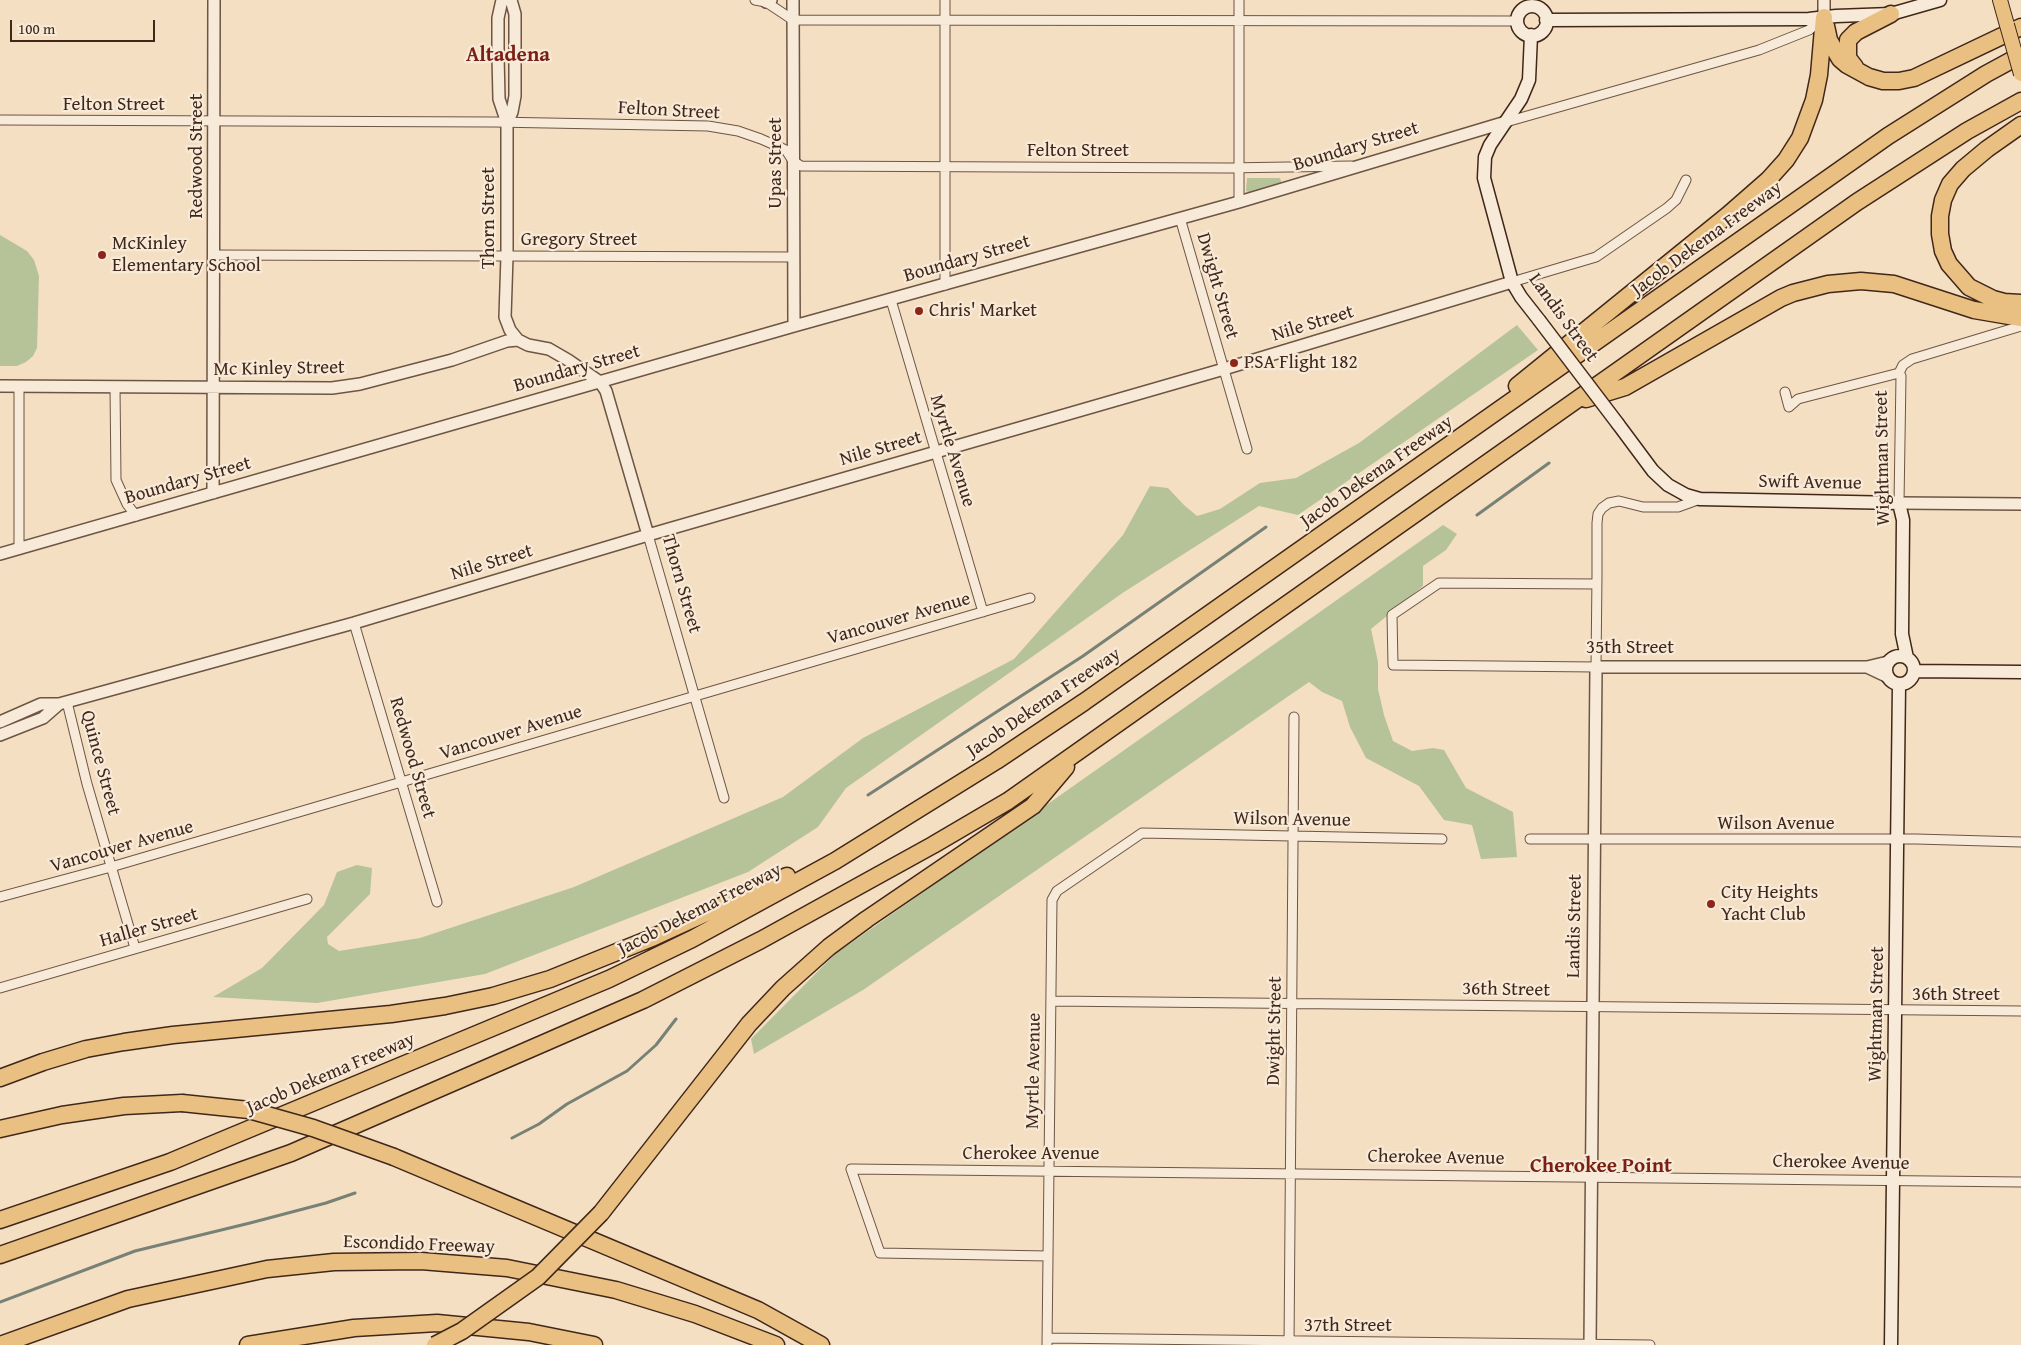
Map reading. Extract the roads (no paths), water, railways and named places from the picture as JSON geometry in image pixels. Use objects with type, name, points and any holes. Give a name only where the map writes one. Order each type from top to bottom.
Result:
[{"type":"highway","points":[[1857,71],[1848,58],[1848,40],[1856,32],[1891,14]]},
{"type":"highway","points":[[1824,16],[1829,40],[1840,59],[1857,71],[1883,81],[1899,81],[1914,78],[2014,26]]},
{"type":"highway","points":[[1416,469],[1728,216],[1768,180],[1786,160],[1800,138],[1808,119],[1819,75],[1824,16]]},
{"type":"highway","name":"Jacob Dekema Freeway","points":[[0,1220],[170,1162],[609,979],[692,939],[771,897],[908,816],[1084,702],[1888,136],[1986,74],[2021,55]]},
{"type":"highway","points":[[0,1255],[291,1153],[643,1000],[761,940],[933,845],[1008,801],[1857,202],[1967,131],[2021,101]]},
{"type":"highway","points":[[2021,125],[1962,169],[1950,184],[1943,200],[1940,234],[1944,251],[1950,264],[1969,287],[1993,299],[2021,303]]},
{"type":"highway","points":[[1574,402],[1625,388],[1781,298],[1828,284],[1861,281],[1894,284],[1974,310],[2021,318]]},
{"type":"highway","points":[[435,1345],[462,1331],[538,1277],[601,1213],[749,1024],[782,988],[829,947],[867,919],[1033,806],[1081,750]]},
{"type":"highway","points":[[0,1078],[42,1062],[86,1049],[124,1042],[172,1035],[391,1014],[445,1006],[493,996],[550,979],[654,936],[760,890],[908,816]]},
{"type":"highway","points":[[0,1129],[62,1115],[124,1106],[182,1103],[249,1110],[313,1128],[394,1157],[758,1310],[821,1345]]},
{"type":"highway","name":"Escondido Freeway","points":[[0,1345],[128,1299],[268,1269],[334,1262],[421,1261],[507,1268],[616,1290],[696,1314],[776,1345]]},
{"type":"highway","points":[[248,1345],[354,1328],[437,1323],[529,1332],[594,1345]]},
{"type":"main road","points":[[1546,20],[1790,20],[1824,16],[1891,14],[1940,0]]},
{"type":"main road","points":[[2000,0],[2014,26],[2021,74]]},
{"type":"main road","points":[[1530,3],[1542,10],[1546,20],[1541,32],[1531,35],[1519,29],[1517,21],[1521,11],[1530,3]]},
{"type":"main road","name":"Landis Street","points":[[1531,35],[1529,80],[1521,99],[1490,146],[1485,157],[1484,178],[1512,282],[1521,297],[1653,471],[1668,485],[1686,495],[1700,499]]},
{"type":"main road","name":"Swift Avenue","points":[[1700,499],[1900,503]]},
{"type":"main road","name":"Wightman Street","points":[[1900,503],[1903,520],[1902,634],[1907,658],[1912,663],[1914,671]]},
{"type":"main road","name":"Wightman Street","points":[[1886,676],[1885,671],[1902,634]]},
{"type":"main road","points":[[1890,660],[1902,656],[1907,658]]},
{"type":"main road","points":[[1886,676],[1892,682],[1900,685],[1910,681],[1914,671],[2021,672]]},
{"type":"main road","name":"Wightman Street","points":[[1891,1345],[1900,685]]},
{"type":"street","name":"Redwood Street","points":[[213,493],[214,0]]},
{"type":"street","name":"Thorn Street","points":[[502,0],[498,18],[499,99],[507,122],[505,317],[510,330],[518,340]]},
{"type":"street","name":"Thorn Street","points":[[507,122],[512,112],[515,96],[515,14],[511,0]]},
{"type":"street","name":"Upas Street","points":[[793,0],[794,326]]},
{"type":"street","points":[[945,0],[945,285]]},
{"type":"street","points":[[1239,0],[1239,202]]},
{"type":"street","points":[[1824,0],[1824,16]]},
{"type":"street","points":[[764,1],[793,20],[1517,21]]},
{"type":"street","name":"Boundary Street","points":[[0,554],[794,326],[1239,202],[1506,122],[1759,50],[1809,30],[1824,16]]},
{"type":"street","name":"Felton Street","points":[[0,120],[507,122],[717,127],[761,139],[786,150],[793,161],[801,166],[1357,166]]},
{"type":"street","name":"Nile Street","points":[[0,722],[41,704],[63,703],[354,623],[648,534],[1224,369],[1596,257],[1668,208],[1676,200],[1686,180]]},
{"type":"street","name":"Dwight Street","points":[[1180,218],[1247,449]]},
{"type":"street","name":"Gregory Street","points":[[214,255],[794,257]]},
{"type":"street","name":"Myrtle Avenue","points":[[890,300],[983,612]]},
{"type":"street","points":[[1785,392],[1789,406],[1798,399],[1899,373],[1903,365],[1912,359],[2021,326]]},
{"type":"street","points":[[518,340],[555,353],[600,382]]},
{"type":"street","name":"Mc Kinley Street","points":[[0,386],[332,388],[360,384],[452,360],[507,341],[518,340]]},
{"type":"street","name":"Wightman Street","points":[[1899,373],[1901,376],[1900,503]]},
{"type":"street","name":"Thorn Street","points":[[600,382],[606,391],[724,798]]},
{"type":"street","points":[[19,386],[19,549]]},
{"type":"street","points":[[115,387],[116,480],[127,504],[136,516]]},
{"type":"street","name":"Swift Avenue","points":[[1602,508],[1609,503],[1619,501],[1643,507],[1678,507],[1700,499]]},
{"type":"street","name":"Swift Avenue","points":[[1900,503],[2021,504]]},
{"type":"street","name":"Landis Street","points":[[1590,1345],[1597,522],[1598,514],[1602,508]]},
{"type":"street","name":"35th Street","points":[[1597,584],[1440,583],[1392,615],[1392,665],[1867,667],[1890,660]]},
{"type":"street","name":"Vancouver Avenue","points":[[0,897],[111,867],[1030,598]]},
{"type":"street","name":"Redwood Street","points":[[354,623],[400,783],[437,902]]},
{"type":"street","name":"35th Street","points":[[1867,667],[1886,676]]},
{"type":"street","name":"Nile Street","points":[[0,735],[43,718],[63,703]]},
{"type":"street","name":"Quince Street","points":[[63,703],[135,948]]},
{"type":"street","name":"Dwight Street","points":[[1289,1344],[1294,717]]},
{"type":"street","name":"Myrtle Avenue","points":[[1047,1342],[1052,900],[1057,891],[1142,833]]},
{"type":"street","name":"Wilson Avenue","points":[[1142,833],[1442,839]]},
{"type":"street","name":"Wilson Avenue","points":[[1530,839],[2021,842]]},
{"type":"street","name":"Haller Street","points":[[0,988],[307,899]]},
{"type":"street","name":"36th Street","points":[[1051,1001],[2021,1011]]},
{"type":"street","name":"Cherokee Avenue","points":[[1048,1256],[880,1253],[850,1169],[2021,1182]]},
{"type":"street","name":"37th Street","points":[[1047,1342],[1650,1345]]},
{"type":"waterway","points":[[1477,515],[1549,463]]},
{"type":"waterway","points":[[868,795],[1083,656],[1266,527]]},
{"type":"waterway","points":[[512,1138],[539,1124],[567,1104],[627,1071],[656,1045],[676,1019]]},
{"type":"waterway","points":[[0,1302],[135,1251],[326,1203],[355,1193]]},
{"type":"place","name":"McKinley Elementary School","points":[[102,255]]},
{"type":"place","name":"Chris' Market","points":[[919,311]]},
{"type":"place","name":"PSA Flight 182","points":[[1234,363]]},
{"type":"place","name":"City Heights Yacht Club","points":[[1711,904]]},
{"type":"district","name":"Altadena","points":[[508,56]]},
{"type":"district","name":"Cherokee Point","points":[[1601,1167]]}]
